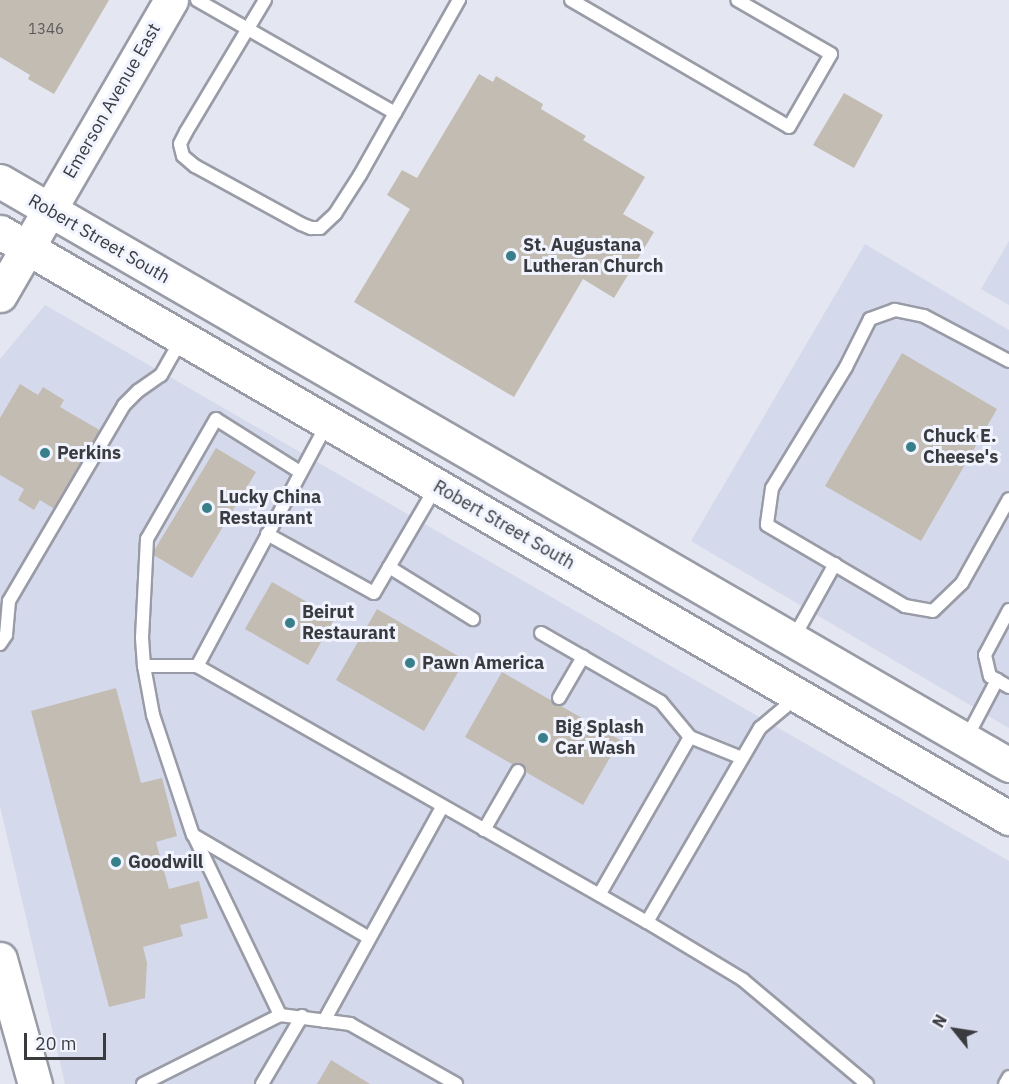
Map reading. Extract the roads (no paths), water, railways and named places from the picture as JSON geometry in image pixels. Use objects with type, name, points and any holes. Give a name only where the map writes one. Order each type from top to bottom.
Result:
[{"type":"main road","name":"Emerson Avenue East","points":[[0,295],[171,0]]},
{"type":"main road","name":"Robert Street South","points":[[0,181],[1009,765]]},
{"type":"main road","name":"Robert Street South","points":[[0,232],[1009,818]]},
{"type":"main road","points":[[798,696],[816,681],[857,678]]},
{"type":"main road","points":[[0,959],[35,1084]]},
{"type":"lane","points":[[197,0],[395,113]]},
{"type":"lane","points":[[265,0],[180,144],[183,156],[195,166],[311,228],[320,228],[335,214],[360,176],[459,0]]},
{"type":"lane","points":[[571,0],[789,127],[831,54],[737,0]]},
{"type":"lane","points":[[1009,361],[924,316],[895,310],[870,320],[846,367],[772,488],[767,525],[905,606],[933,611],[962,583],[1009,499]]},
{"type":"lane","points":[[0,644],[6,634],[9,602],[124,405],[161,375],[182,338]]},
{"type":"lane","points":[[280,1015],[193,835],[153,715],[144,666],[142,638],[147,539],[216,419],[300,472]]},
{"type":"lane","points":[[197,666],[328,423]]},
{"type":"lane","points":[[267,534],[374,593],[437,486]]},
{"type":"lane","points":[[792,640],[835,564]]},
{"type":"lane","points":[[389,567],[473,618]]},
{"type":"lane","points":[[1009,610],[984,655],[990,676],[1009,687]]},
{"type":"lane","points":[[541,633],[661,702],[690,737],[742,758]]},
{"type":"lane","points":[[559,698],[583,657]]},
{"type":"lane","points":[[144,666],[197,666],[647,922],[744,980],[867,1084]]},
{"type":"lane","points":[[965,740],[997,680]]},
{"type":"lane","points":[[647,922],[760,728],[798,696]]},
{"type":"lane","points":[[599,895],[690,737]]},
{"type":"lane","points":[[484,830],[518,771]]},
{"type":"lane","points":[[324,1021],[442,807]]},
{"type":"lane","points":[[193,835],[369,938]]},
{"type":"lane","points":[[148,1083],[280,1015],[302,1016],[350,1024],[456,1084]]},
{"type":"lane","points":[[262,1084],[302,1016]]},
{"type":"lane","points":[[1005,1084],[1009,1077]]},
{"type":"place","name":"St. Augustana Lutheran Church","points":[[511,256]]},
{"type":"place","name":"Chuck E. Cheese's","points":[[911,447]]},
{"type":"place","name":"Perkins","points":[[45,453]]},
{"type":"place","name":"Lucky China Restaurant","points":[[207,508]]},
{"type":"place","name":"Beirut Restaurant","points":[[290,623]]},
{"type":"place","name":"Pawn America","points":[[410,663]]},
{"type":"place","name":"Big Splash Car Wash","points":[[543,738]]},
{"type":"place","name":"Goodwill","points":[[116,862]]}]
